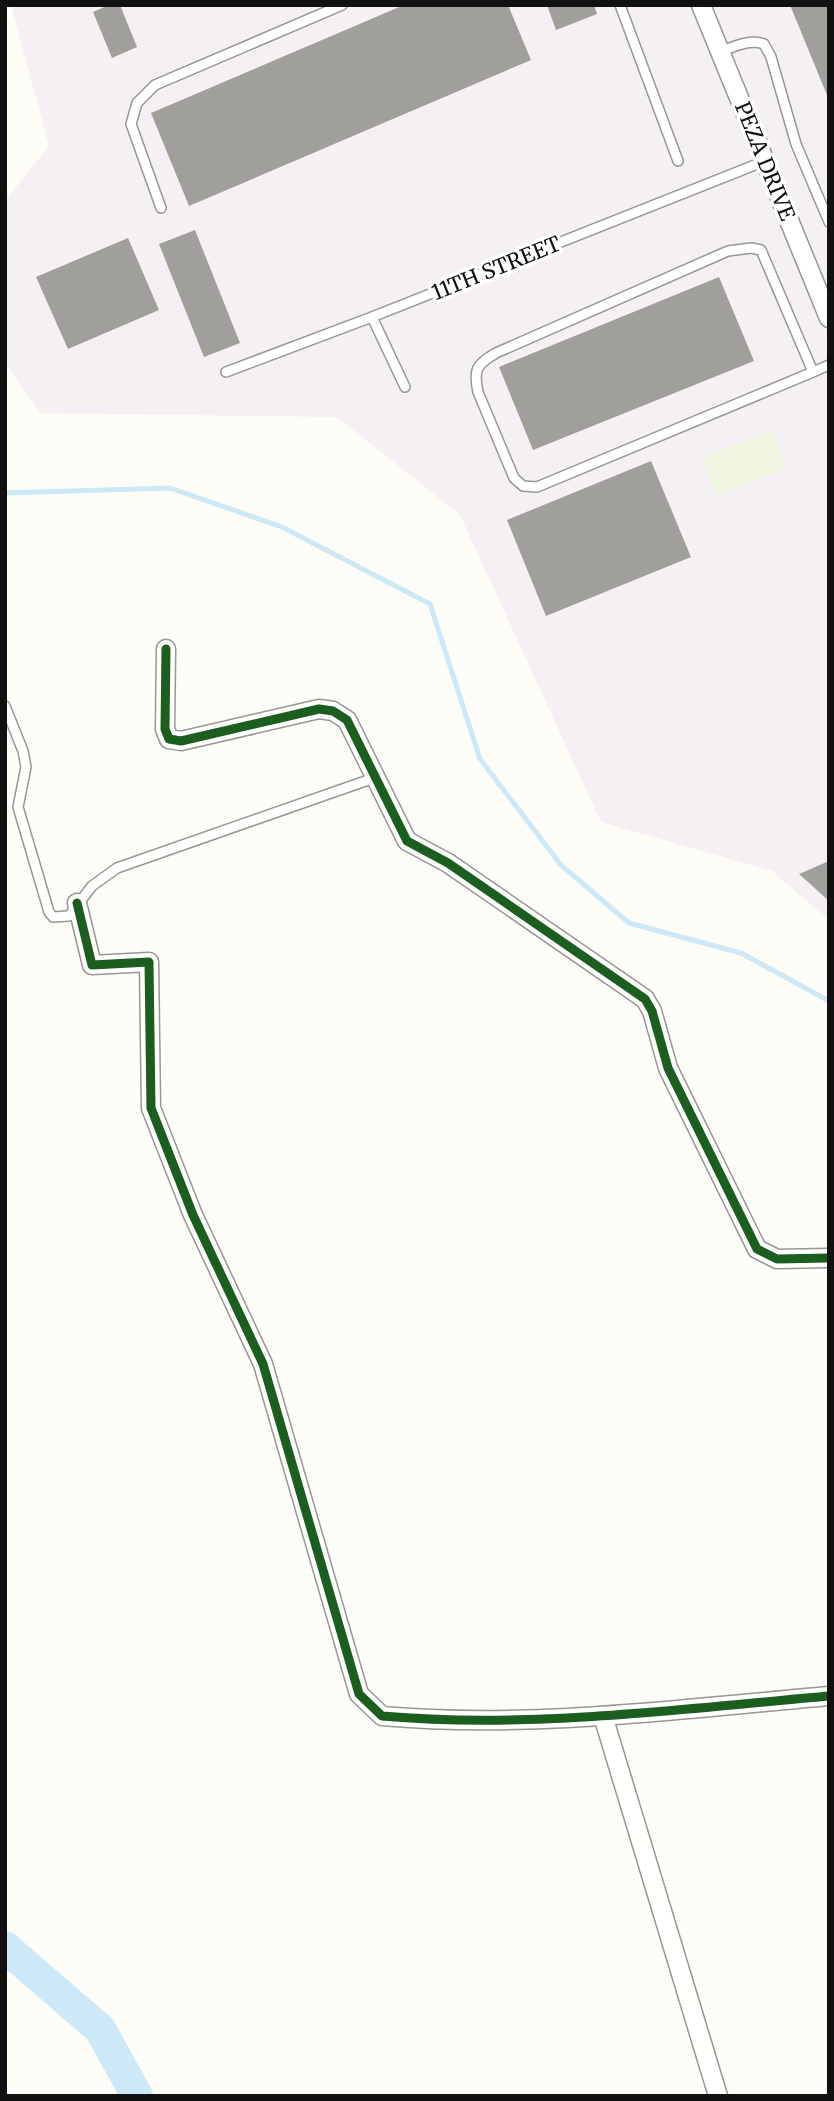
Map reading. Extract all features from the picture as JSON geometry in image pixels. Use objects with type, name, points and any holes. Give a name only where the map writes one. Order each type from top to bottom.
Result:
[{"type":"street","name":"PEZA DRIVE","points":[[701,5],[829,318]]},
{"type":"street","points":[[166,649],[165,729],[169,739],[181,741],[319,709],[333,711],[347,720],[407,841],[448,863],[645,999],[652,1011],[668,1068],[757,1249],[776,1259],[829,1258]]},
{"type":"street","points":[[77,903],[92,965],[149,962],[151,1108],[193,1215],[263,1364],[359,1694],[382,1716],[437,1721],[603,1716],[829,1696]]},
{"type":"street","points":[[603,1716],[718,2096]]},
{"type":"lane","points":[[161,208],[131,124],[137,103],[155,85],[342,5]]},
{"type":"lane","points":[[620,5],[678,161]]},
{"type":"lane","points":[[720,52],[755,41],[764,44],[771,57],[796,144],[829,222]]},
{"type":"lane","name":"11TH STREET","points":[[226,372],[765,161]]},
{"type":"lane","points":[[813,372],[761,250],[751,248],[728,251],[496,352],[480,362],[475,377],[478,392],[514,478],[523,486],[537,487],[813,372],[829,365]]},
{"type":"lane","points":[[372,317],[405,387]]},
{"type":"lane","points":[[5,706],[23,751],[26,767],[18,807],[49,912],[53,917],[69,916],[92,886],[117,868],[374,778]]},
{"type":"shaded area","points":[[11,5],[829,5],[829,920],[772,871],[601,822],[460,515],[337,417],[40,413],[5,363],[5,201],[49,146]]},
{"type":"green space","points":[[772,430],[787,468],[717,496],[702,458]]},
{"type":"building","points":[[109,5],[120,5],[137,47],[112,58],[93,12]]},
{"type":"building","points":[[404,5],[508,5],[531,60],[189,206],[151,113]]},
{"type":"building","points":[[547,5],[594,5],[597,14],[556,30]]},
{"type":"building","points":[[790,5],[829,5],[829,100]]},
{"type":"building","points":[[195,230],[240,343],[204,357],[159,244]]},
{"type":"building","points":[[128,238],[159,310],[68,349],[36,277]]},
{"type":"building","points":[[719,277],[754,361],[533,450],[499,367]]},
{"type":"building","points":[[651,461],[691,557],[546,616],[507,520]]},
{"type":"building","points":[[829,861],[829,901],[799,874]]},
{"type":"waterway","points":[[5,493],[170,488],[282,527],[430,604],[480,759],[561,865],[629,923],[741,953],[829,1001]]},
{"type":"waterway","points":[[5,1947],[100,2029],[137,2096]]},
{"type":"cycle path","points":[[166,649],[165,729],[169,739],[181,741],[319,709],[333,711],[347,720],[407,841],[448,863],[645,999],[652,1011],[668,1068],[757,1249],[777,1259],[829,1258]]},
{"type":"cycle path","points":[[77,903],[92,965],[149,962],[151,1108],[193,1215],[263,1364],[359,1694],[382,1716],[493,1720],[606,1716],[829,1696]]}]
